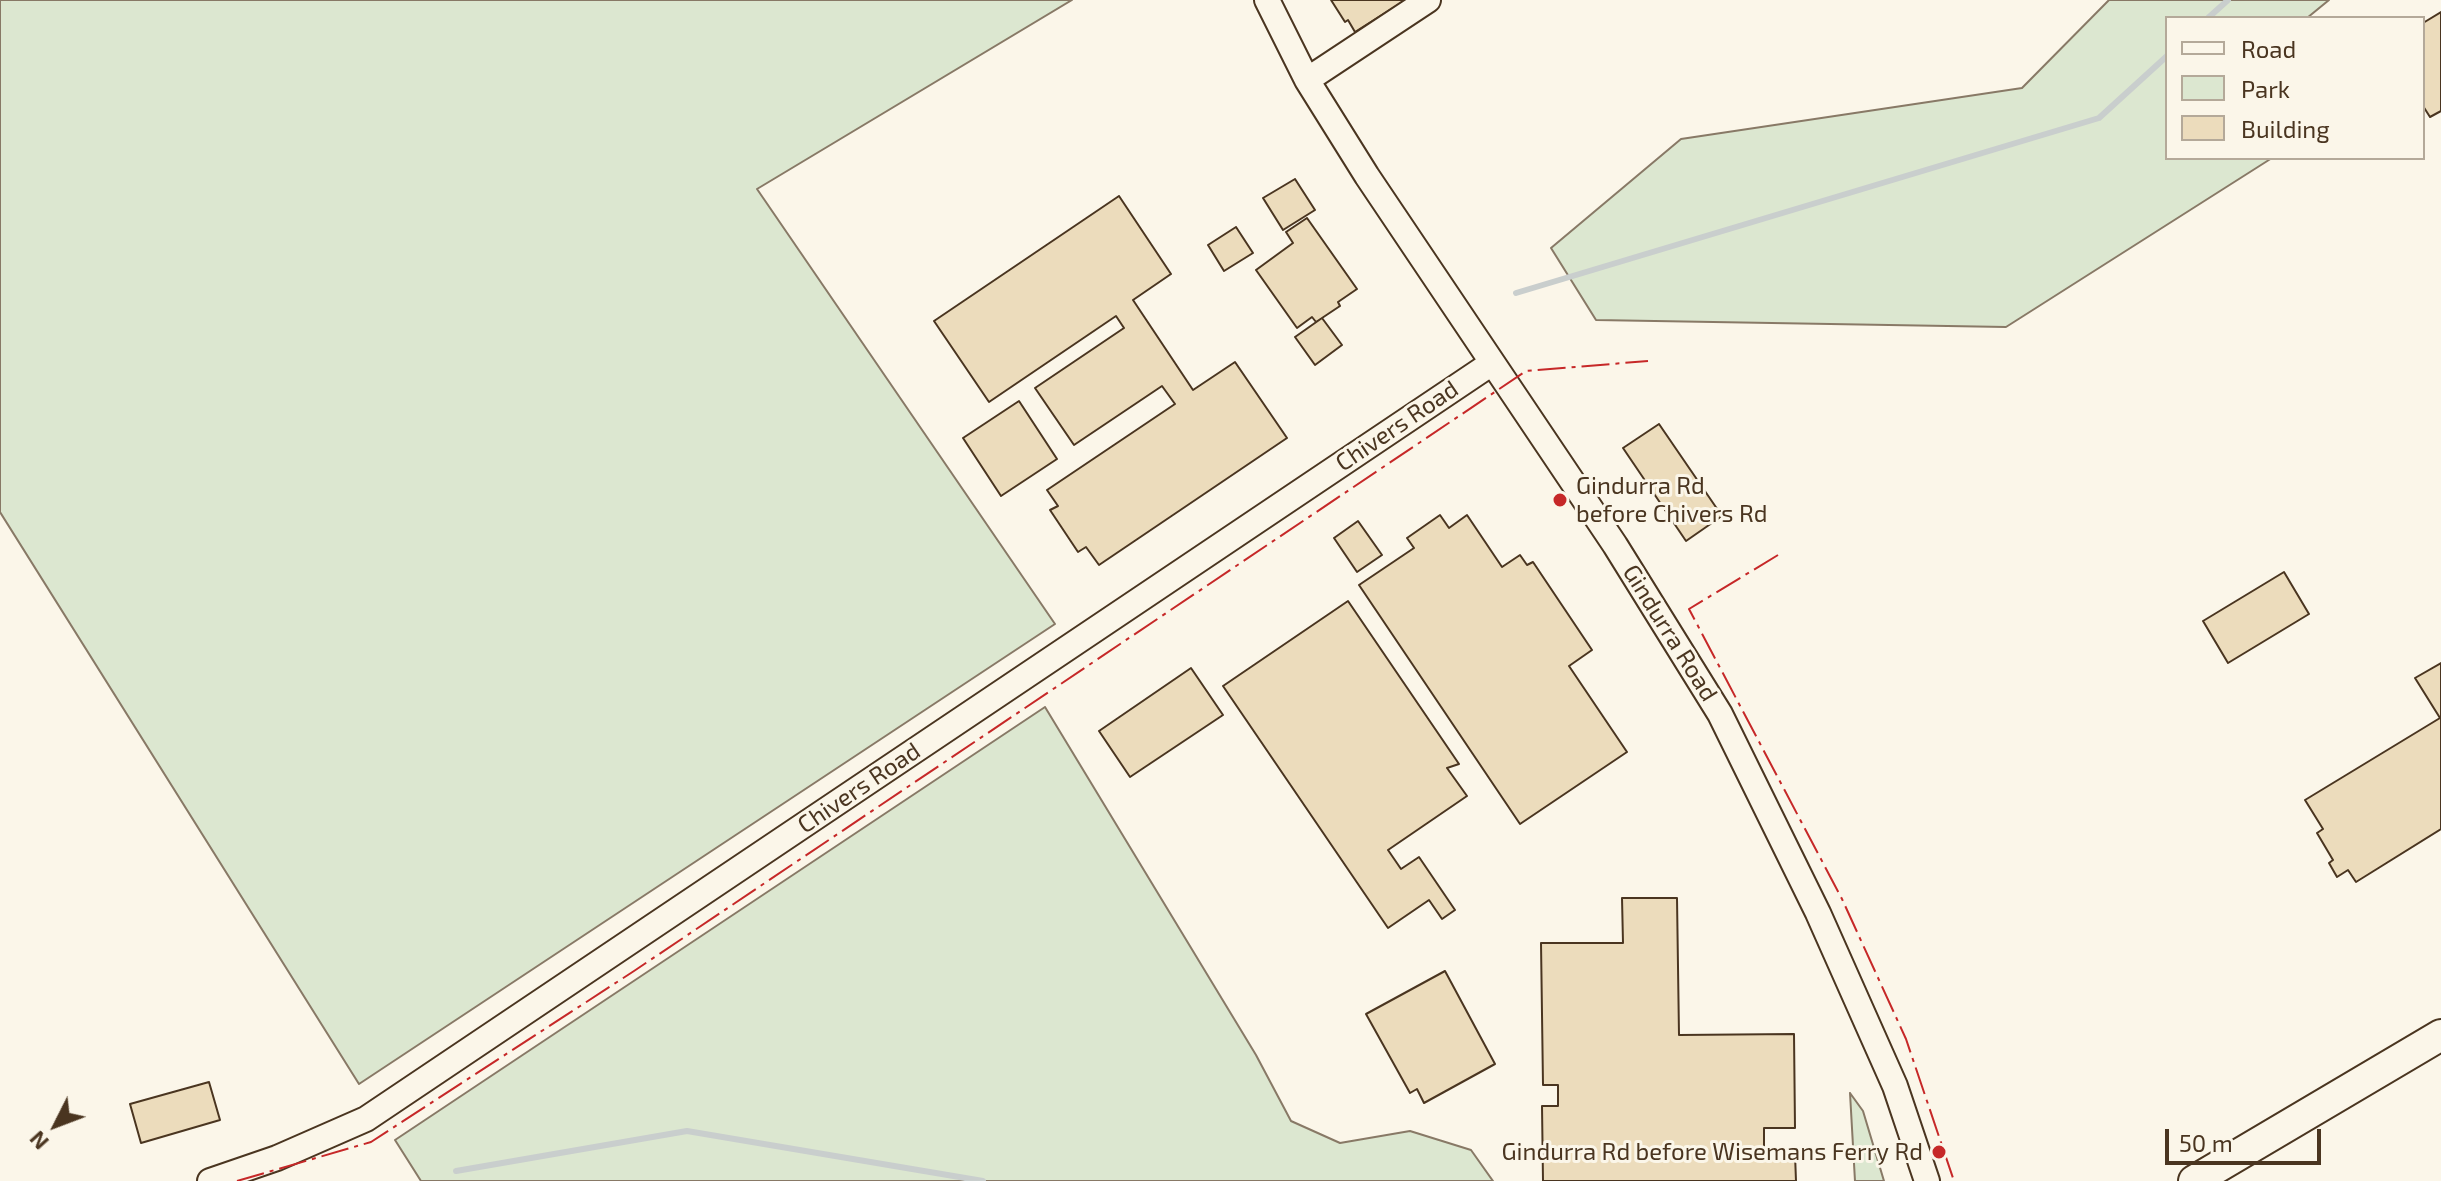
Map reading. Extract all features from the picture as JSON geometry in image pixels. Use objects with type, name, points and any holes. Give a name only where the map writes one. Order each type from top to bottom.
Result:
[{"type":"main road","points":[[2194,1181],[2441,1035]]},
{"type":"street","points":[[1307,80],[1428,0]]},
{"type":"street","name":"Gindurra Road","points":[[1270,1],[1307,80],[1367,176],[1615,545],[1720,714],[1818,913],[1895,1086],[1927,1181]]},
{"type":"street","name":"Chivers Road","points":[[210,1181],[277,1158],[366,1119],[1492,363]]},
{"type":"green space","points":[[0,0],[1072,0],[757,189],[1055,624],[359,1084],[0,512]]},
{"type":"green space","points":[[2109,0],[2329,0],[2309,16],[2165,16],[2165,160],[2269,160],[2006,327],[1596,320],[1551,248],[1681,139],[2022,88]]},
{"type":"green space","points":[[1045,707],[1256,1055],[1291,1121],[1340,1143],[1410,1131],[1471,1150],[1493,1181],[421,1181],[395,1140]]},
{"type":"green space","points":[[1850,1093],[1863,1111],[1884,1181],[1855,1181]]},
{"type":"building","points":[[1331,0],[1403,0],[1404,1],[1355,32]]},
{"type":"building","points":[[2441,12],[2441,111],[2430,117],[2425,109],[2425,22]]},
{"type":"building","points":[[1295,179],[1315,210],[1283,230],[1263,198]]},
{"type":"building","points":[[1119,196],[1171,274],[1133,300],[1193,390],[1235,362],[1287,438],[1099,565],[1086,547],[1078,552],[1050,510],[1058,506],[1047,490],[1175,404],[1162,386],[1074,445],[1035,388],[1124,328],[1116,316],[989,402],[934,321]]},
{"type":"building","points":[[1307,218],[1357,289],[1338,302],[1340,306],[1316,322],[1312,317],[1297,328],[1256,270],[1293,243],[1286,232]]},
{"type":"building","points":[[1236,227],[1253,253],[1224,271],[1208,245]]},
{"type":"building","points":[[1322,318],[1342,345],[1315,365],[1295,337]]},
{"type":"building","points":[[1019,401],[1057,459],[1001,496],[963,438]]},
{"type":"building","points":[[1659,424],[1722,516],[1686,541],[1623,448]]},
{"type":"building","points":[[1440,515],[1449,528],[1467,515],[1502,567],[1520,555],[1527,565],[1533,562],[1592,650],[1569,666],[1627,752],[1520,824],[1359,585],[1414,548],[1407,538]]},
{"type":"building","points":[[1358,521],[1382,555],[1357,572],[1334,538]]},
{"type":"building","points":[[2284,572],[2309,614],[2228,663],[2203,621]]},
{"type":"building","points":[[1348,601],[1459,764],[1447,768],[1467,796],[1388,850],[1401,869],[1419,857],[1455,910],[1442,919],[1429,900],[1388,928],[1223,686]]},
{"type":"building","points":[[2441,663],[2441,829],[2356,882],[2348,870],[2337,877],[2329,863],[2333,860],[2317,833],[2323,829],[2305,800],[2440,718],[2415,678]]},
{"type":"building","points":[[1191,668],[1223,715],[1130,777],[1099,731]]},
{"type":"building","points":[[1622,898],[1677,898],[1679,1035],[1794,1034],[1795,1128],[1764,1128],[1764,1154],[1795,1154],[1796,1181],[1543,1181],[1542,1106],[1558,1106],[1558,1085],[1543,1085],[1541,943],[1623,943]]},
{"type":"building","points":[[1445,971],[1495,1064],[1424,1103],[1417,1089],[1410,1093],[1366,1014]]},
{"type":"building","points":[[209,1082],[220,1120],[141,1143],[130,1104]]},
{"type":"waterway","points":[[2210,16],[2228,0]]},
{"type":"waterway","points":[[1516,293],[2099,118],[2165,58]]},
{"type":"waterway","points":[[456,1171],[687,1131],[983,1181]]},
{"type":"power","points":[[237,1181],[371,1142],[634,971],[1526,371],[1648,361]]},
{"type":"power","points":[[1778,555],[1689,609],[1842,899],[1906,1039],[1954,1181]]},
{"type":"place","name":"Gindurra Rd before Chivers Rd","points":[[1560,500]]},
{"type":"place","name":"Gindurra Rd before Wisemans Ferry Rd","points":[[1939,1152]]}]
